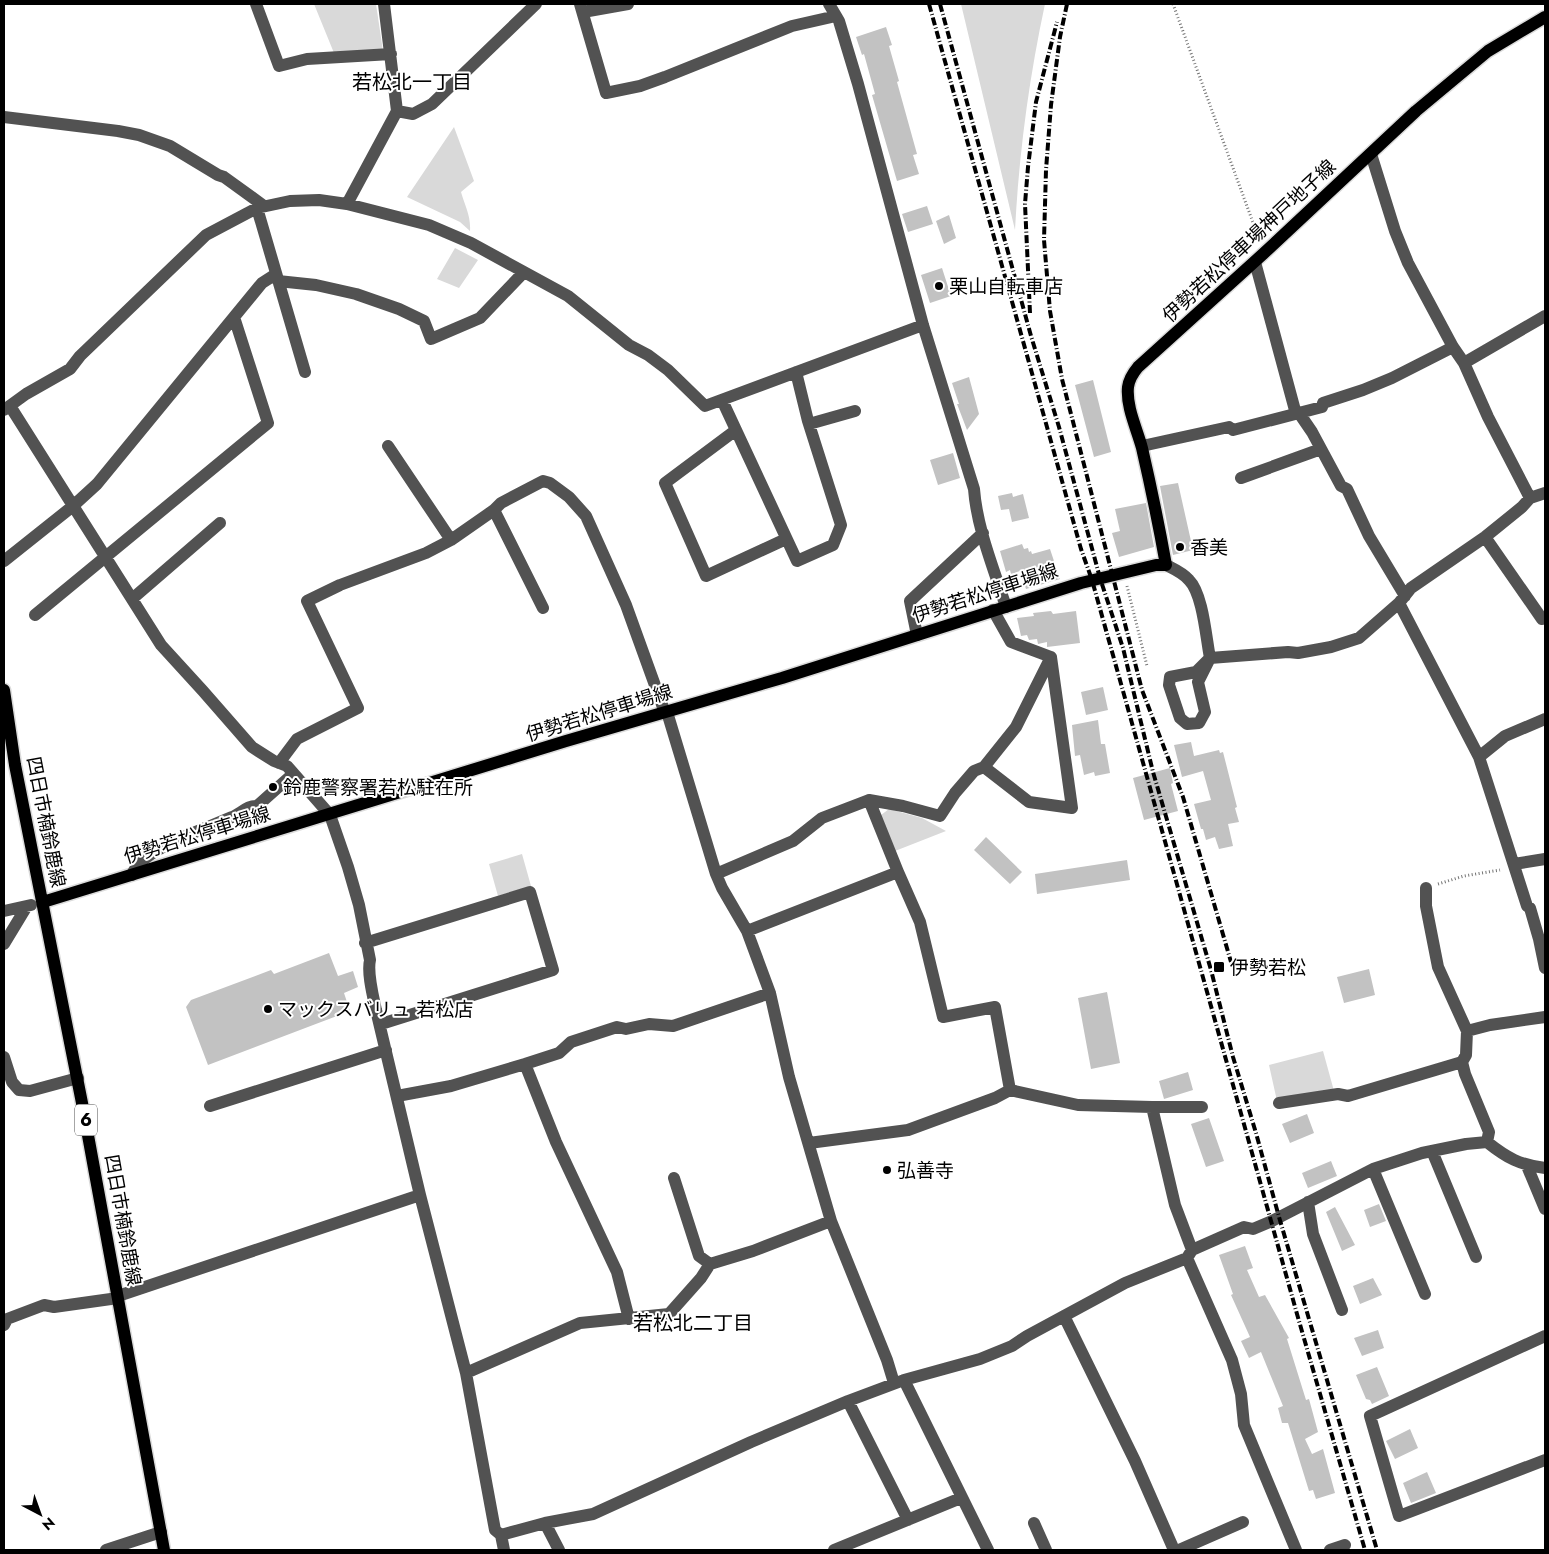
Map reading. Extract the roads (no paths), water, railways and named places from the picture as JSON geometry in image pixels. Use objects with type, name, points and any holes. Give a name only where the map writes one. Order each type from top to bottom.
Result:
[{"type":"main road","name":"伊勢若松停車場神戸地子線","points":[[1166,565],[1142,446],[1128,399],[1128,386],[1132,375],[1138,367],[1259,258],[1416,111],[1488,51],[1545,16]]},
{"type":"main road","name":"伊勢若松停車場線","points":[[43,902],[782,678],[1081,583],[1156,564],[1166,565]]},
{"type":"main road","name":"四日市楠鈴鹿線","points":[[4,690],[6,720],[78,1078],[164,1550]]},
{"type":"street","points":[[256,4],[279,66],[307,59],[391,54]]},
{"type":"street","points":[[347,204],[397,111],[384,4]]},
{"type":"street","points":[[397,111],[413,114],[432,104],[536,4]]},
{"type":"street","points":[[628,4],[581,8],[606,93],[640,86],[665,78],[792,26],[836,16]]},
{"type":"street","points":[[829,4],[836,16],[858,84],[923,325],[974,489],[975,504],[1000,608],[1011,642],[1051,658]]},
{"type":"street","points":[[4,117],[140,135],[170,146],[224,177],[261,207],[277,278],[305,372]]},
{"type":"street","points":[[1371,154],[1395,231],[1408,263],[1453,347],[1464,363],[1496,433],[1530,498]]},
{"type":"street","points":[[502,1550],[501,1535],[495,1530],[466,1373],[420,1195],[370,983],[368,965],[370,960],[365,943],[359,905],[330,815],[287,766],[252,746],[237,731],[217,706],[161,645],[51,471],[7,408],[70,369],[80,356],[206,235],[261,207],[290,201],[319,200],[347,204],[428,225],[471,242],[568,296],[629,345],[668,370],[705,406],[923,325]]},
{"type":"street","points":[[1259,258],[1297,414],[1312,432],[1341,486],[1347,490],[1479,757],[1527,906],[1530,908],[1545,968]]},
{"type":"street","points":[[4,561],[73,506],[97,484],[262,284],[277,278],[356,294],[399,308],[424,321],[431,339],[480,318],[524,272]]},
{"type":"street","points":[[1464,363],[1545,316]]},
{"type":"street","points":[[34,615],[268,422],[234,317]]},
{"type":"street","points":[[1142,446],[1229,427],[1233,430],[1322,407],[1322,403],[1363,390],[1392,378],[1453,347]]},
{"type":"street","points":[[722,400],[798,562],[833,545],[841,525],[809,424],[796,372]]},
{"type":"street","points":[[809,424],[856,411]]},
{"type":"street","points":[[736,430],[665,483],[706,576],[786,539]]},
{"type":"street","points":[[388,446],[451,540]]},
{"type":"street","points":[[1241,478],[1321,449]]},
{"type":"street","points":[[279,763],[297,739],[358,708],[307,601],[340,585],[426,553],[451,540],[501,503],[543,481],[569,497],[586,516],[626,605],[666,713],[716,874],[747,931],[770,993],[789,1077],[831,1221],[887,1360],[988,1550]]},
{"type":"street","points":[[1166,565],[1178,571],[1189,580],[1198,593],[1210,658],[1198,682],[1205,712],[1198,723],[1187,724],[1180,718],[1169,685],[1170,678],[1196,672],[1210,658],[1288,652],[1298,653],[1331,647],[1359,638],[1402,599],[1411,588],[1485,537],[1522,507],[1530,498],[1545,493]]},
{"type":"street","points":[[494,510],[543,608]]},
{"type":"street","points":[[132,599],[220,523]]},
{"type":"street","points":[[918,634],[910,602],[983,533]]},
{"type":"street","points":[[1485,537],[1542,619]]},
{"type":"street","points":[[716,874],[793,841],[822,818],[869,800],[904,806],[940,816],[955,793],[974,772],[984,767],[1016,727],[1051,658]]},
{"type":"street","points":[[984,767],[1029,802],[1072,808],[1051,658]]},
{"type":"street","points":[[1479,757],[1505,736],[1545,719]]},
{"type":"street","points":[[132,875],[134,868],[153,852],[186,835],[238,815],[252,805],[257,806],[293,774]]},
{"type":"street","points":[[869,800],[920,922],[943,1017],[995,1007],[1010,1090]]},
{"type":"street","points":[[1515,866],[1545,858]]},
{"type":"street","points":[[747,931],[898,872]]},
{"type":"street","points":[[1279,1102],[1338,1094],[1348,1096],[1462,1062],[1466,1056],[1467,1031],[1438,966],[1426,906],[1426,888]]},
{"type":"street","points":[[365,943],[530,892],[553,970],[380,1024]]},
{"type":"street","points":[[4,911],[43,902]]},
{"type":"street","points":[[4,944],[27,906]]},
{"type":"street","points":[[397,1096],[451,1086],[525,1064],[559,1052],[571,1042],[617,1027],[626,1029],[649,1024],[673,1026],[770,993]]},
{"type":"street","points":[[1467,1031],[1490,1025],[1545,1018]]},
{"type":"street","points":[[210,1106],[386,1050]]},
{"type":"street","points":[[4,1057],[12,1082],[19,1090],[30,1091],[78,1078]]},
{"type":"street","points":[[1462,1062],[1490,1132],[1487,1142]]},
{"type":"street","points":[[525,1064],[556,1142],[617,1272],[629,1319]]},
{"type":"street","points":[[809,1143],[908,1130],[995,1098],[1010,1090],[1078,1105],[1202,1107]]},
{"type":"street","points":[[1152,1107],[1175,1205],[1189,1254],[1232,1360],[1241,1394],[1244,1425],[1296,1550]]},
{"type":"street","points":[[501,1535],[545,1523],[593,1514],[751,1442],[848,1401],[899,1382],[980,1359],[1012,1346],[1026,1336],[1125,1284],[1244,1227],[1252,1229],[1272,1221],[1373,1169],[1432,1151],[1487,1142],[1504,1156],[1527,1166],[1545,1168]]},
{"type":"street","points":[[1432,1151],[1454,1200],[1476,1257]]},
{"type":"street","points":[[1527,1166],[1545,1209]]},
{"type":"street","points":[[1373,1169],[1425,1294]]},
{"type":"street","points":[[674,1178],[699,1256],[710,1264],[753,1251],[831,1221]]},
{"type":"street","points":[[4,1325],[7,1319],[44,1305],[54,1307],[118,1297],[420,1195]]},
{"type":"street","points":[[1308,1202],[1313,1234],[1342,1310]]},
{"type":"street","points":[[466,1373],[580,1323],[669,1314],[701,1278],[710,1264]]},
{"type":"street","points":[[1064,1316],[1135,1461],[1174,1550]]},
{"type":"street","points":[[1545,1336],[1370,1416],[1399,1516],[1545,1460]]},
{"type":"street","points":[[848,1401],[908,1520]]},
{"type":"street","points":[[834,1550],[961,1498]]},
{"type":"street","points":[[1179,1550],[1244,1522]]},
{"type":"street","points":[[545,1523],[559,1550]]},
{"type":"street","points":[[1034,1523],[1046,1550]]},
{"type":"street","points":[[106,1550],[161,1532]]},
{"type":"street","points":[[1330,1550],[1345,1544]]},
{"type":"railway","points":[[929,4],[1081,549],[1092,580],[1297,1314],[1365,1550]]},
{"type":"railway","points":[[940,4],[1031,336],[1059,427],[1100,578],[1123,648],[1153,772],[1211,970],[1233,1057],[1377,1550]]},
{"type":"railway","points":[[1067,4],[1060,37],[1051,105],[1046,170],[1044,240],[1050,311],[1062,379],[1142,690],[1183,797],[1231,962]]},
{"type":"railway","points":[[1030,313],[1025,204],[1028,167],[1036,102],[1057,22]]},
{"type":"place","name":"栗山自転車店","points":[[939,286]]},
{"type":"place","name":"香美","points":[[1180,547]]},
{"type":"place","name":"鈴鹿警察署若松駐在所","points":[[273,787]]},
{"type":"place","name":"伊勢若松","points":[[1219,967]]},
{"type":"place","name":"マックスバリュ 若松店","points":[[268,1009]]},
{"type":"place","name":"弘善寺","points":[[887,1170]]},
{"type":"district","name":"若松北一丁目","points":[[412,82]]},
{"type":"district","name":"若松北二丁目","points":[[693,1323]]}]
